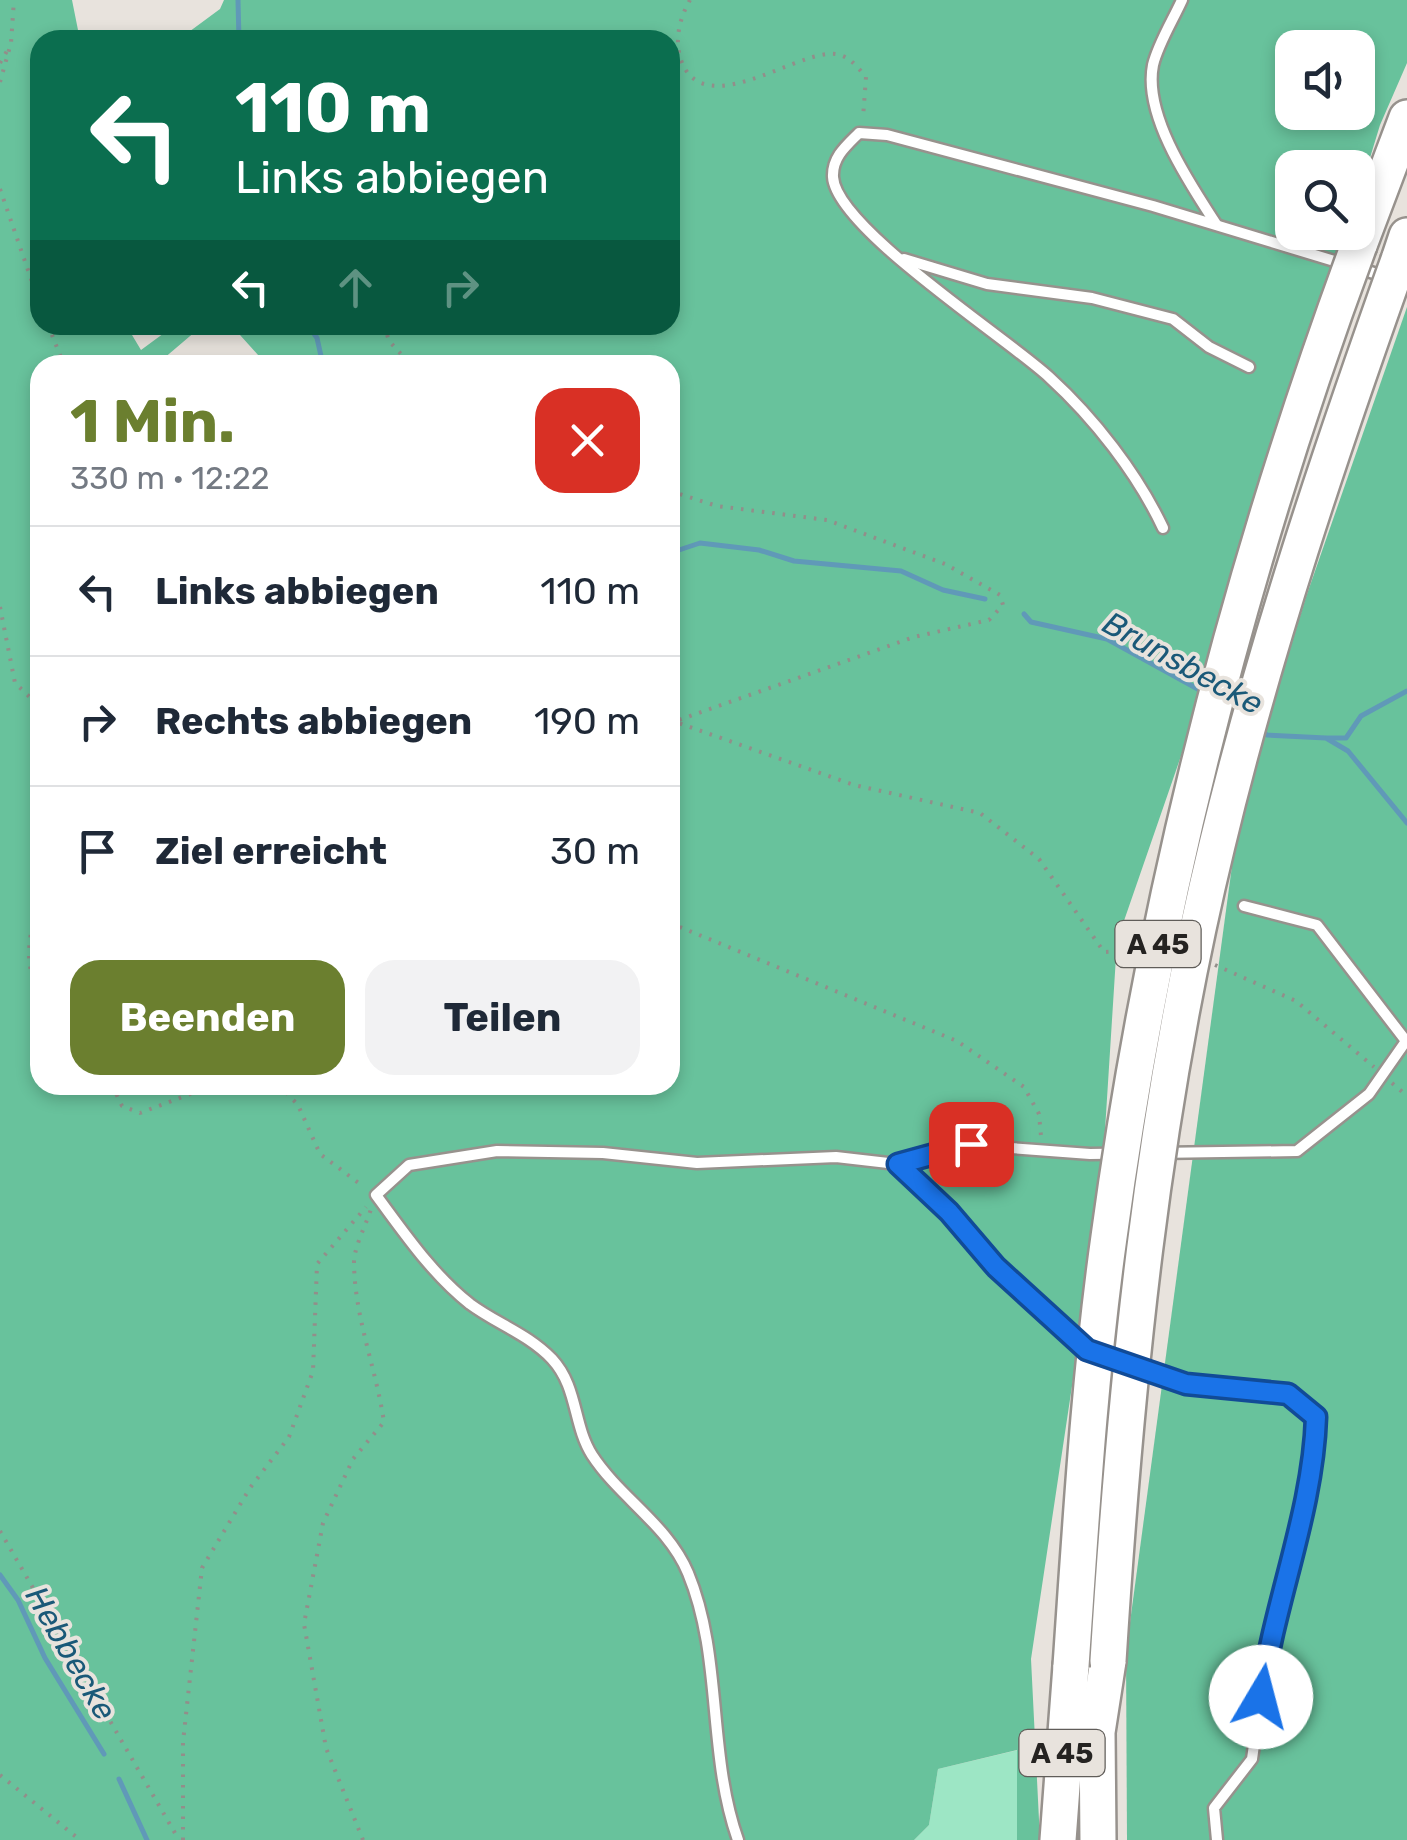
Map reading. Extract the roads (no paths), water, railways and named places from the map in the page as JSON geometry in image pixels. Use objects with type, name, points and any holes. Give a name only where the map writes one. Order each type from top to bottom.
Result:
[{"type":"highway","name":"A 45","points":[[1058,1840],[1108,1238],[1144,1014],[1175,858],[1276,482],[1407,118]]},
{"type":"highway","name":"A 45","points":[[1098,1840],[1097,1732],[1108,1661],[1121,1456],[1149,1216],[1181,1016],[1217,846],[1284,599],[1320,481],[1404,260]]},
{"type":"lane","points":[[1182,0],[1152,67],[1158,118],[1184,173],[1216,224]]},
{"type":"lane","points":[[1163,528],[1142,484],[1051,378],[893,256],[844,205],[833,178],[838,155],[860,133],[887,135],[1216,224],[1404,260]]},
{"type":"lane","points":[[893,256],[987,284],[1092,298],[1173,319],[1209,347],[1250,367]]},
{"type":"lane","points":[[738,1840],[718,1768],[703,1616],[686,1570],[664,1534],[590,1453],[570,1382],[552,1359],[521,1333],[472,1305],[429,1265],[376,1196],[409,1164],[497,1151],[603,1153],[697,1163],[836,1157],[898,1164],[971,1144],[1090,1154],[1297,1151],[1369,1094],[1406,1040],[1317,926],[1244,906]]},
{"type":"lane","points":[[898,1164],[949,1212],[996,1267],[1087,1350],[1186,1384],[1288,1394],[1316,1417],[1314,1470],[1270,1635],[1252,1759],[1214,1808],[1217,1840]]},
{"type":"waterway","name":"Brunsbecke","points":[[238,0],[239,30]]},
{"type":"waterway","name":"Brunsbecke","points":[[315,335],[321,355]]},
{"type":"waterway","name":"Brunsbecke","points":[[680,550],[700,543],[759,550],[794,561],[901,571],[943,590],[985,599]]},
{"type":"waterway","name":"Brunsbecke","points":[[1024,614],[1031,622],[1107,639],[1205,693]]},
{"type":"waterway","points":[[1328,738],[1346,738],[1361,716],[1407,691]]},
{"type":"waterway","name":"Brunsbecke","points":[[1260,730],[1267,735],[1326,738],[1348,751],[1407,823]]},
{"type":"waterway","name":"Hebbecke","points":[[0,1575],[18,1600],[45,1658],[104,1754]]},
{"type":"waterway","name":"Hebbecke","points":[[119,1779],[147,1840]]}]
